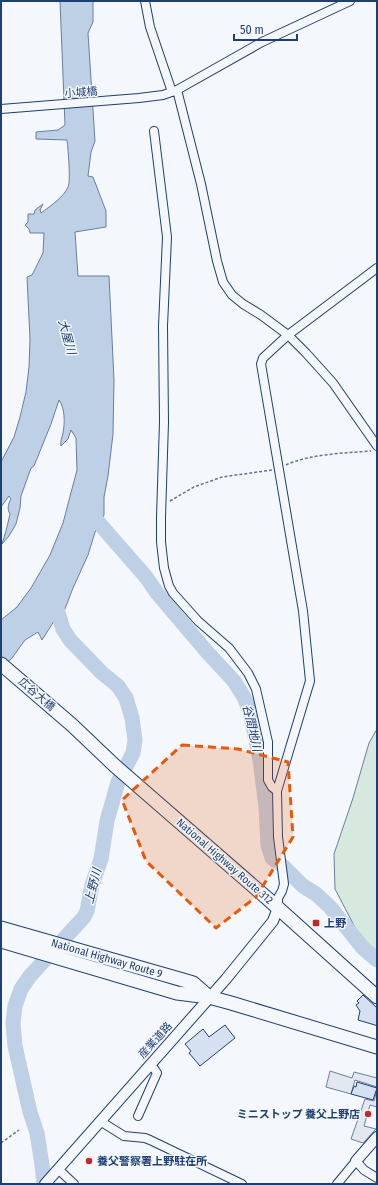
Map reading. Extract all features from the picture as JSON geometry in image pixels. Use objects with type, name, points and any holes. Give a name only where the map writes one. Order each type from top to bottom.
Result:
[{"type":"highway","name":"広谷大橋","points":[[1,664],[72,725]]},
{"type":"highway","name":"National Highway Route 312","points":[[72,725],[114,765],[278,908],[377,997]]},
{"type":"highway","name":"National Highway Route 9","points":[[1,928],[193,983],[209,997]]},
{"type":"highway","name":"National Highway Route 9","points":[[1,942],[182,994],[209,997],[232,1003],[377,1047]]},
{"type":"street","points":[[145,1],[150,26],[174,91],[201,184],[217,261],[223,282],[232,295],[288,335],[306,353],[333,383],[377,446]]},
{"type":"street","name":"小城橋","points":[[1,109],[163,95],[174,91],[262,42],[350,1]]},
{"type":"street","points":[[154,131],[166,237],[163,326],[164,422],[161,507],[161,542],[164,568],[169,586],[173,593],[198,620],[229,648],[248,673],[258,695],[268,742],[268,780],[272,787],[277,791]]},
{"type":"street","points":[[278,908],[278,898],[284,884],[278,837],[277,791],[310,681],[303,611],[262,364],[263,358],[288,335],[377,268]]},
{"type":"street","name":"産業道路","points":[[45,1184],[226,979],[273,922],[278,908]]},
{"type":"street","points":[[138,1116],[157,1073],[150,1064]]},
{"type":"street","points":[[100,1122],[124,1136],[145,1138],[150,1140],[242,1184]]},
{"type":"street","points":[[337,1184],[377,1137]]},
{"type":"street","points":[[356,1161],[364,1170],[377,1178]]},
{"type":"street","points":[[55,1172],[74,1184]]},
{"type":"path","points":[[161,507],[194,487],[222,477],[279,468],[295,461],[319,456],[377,451]]},
{"type":"path","points":[[1,1143],[19,1130]]},
{"type":"highlighted area","points":[[182,745],[238,749],[288,762],[293,837],[256,897],[216,928],[146,861],[122,800]]},
{"type":"shaded area","points":[[377,729],[377,956],[360,937],[335,889],[334,854],[353,798],[369,743]]},
{"type":"shaded area","points":[[330,1071],[352,1078],[354,1072],[377,1078],[377,1087],[355,1080],[351,1094],[326,1087]]},
{"type":"shaded area","points":[[377,1090],[377,1107],[370,1105],[364,1126],[376,1129],[363,1143],[351,1139],[365,1099],[374,1101]]},
{"type":"water","name":"大屋川","points":[[60,1],[93,1],[93,22],[88,33],[95,141],[91,152],[88,176],[93,177],[106,211],[106,227],[75,232],[78,276],[109,276],[114,380],[113,434],[104,497],[104,515],[96,529],[88,555],[63,614],[63,629],[56,618],[42,640],[38,632],[25,640],[12,658],[1,668],[1,620],[17,607],[31,588],[50,555],[63,523],[77,470],[76,438],[71,430],[68,439],[61,446],[64,429],[64,416],[59,400],[51,424],[34,466],[31,468],[21,496],[16,524],[2,544],[10,514],[8,506],[11,499],[9,496],[1,507],[1,462],[14,437],[20,417],[26,392],[29,367],[30,339],[27,277],[32,275],[43,253],[44,233],[30,233],[29,229],[25,225],[28,222],[28,214],[34,214],[35,210],[43,204],[40,210],[41,213],[48,208],[66,191],[69,184],[67,140],[36,139],[36,132],[58,130],[65,125]]},
{"type":"building","points":[[363,995],[377,1008],[377,1026],[358,1020],[360,1011],[356,1005],[359,1003],[357,1001]]},
{"type":"building","points":[[225,1025],[235,1038],[200,1066],[189,1053],[191,1051],[185,1044],[203,1029],[209,1037]]},
{"type":"building","points":[[357,1082],[377,1088],[373,1100],[351,1094],[354,1086],[356,1087]]},
{"type":"waterway","name":"谷間地川","points":[[88,509],[146,577],[157,593],[234,681],[244,697],[250,712],[260,760],[266,807],[268,845],[272,858],[283,866],[303,886],[316,894],[330,907],[363,948],[377,960]]},
{"type":"waterway","name":"上野川","points":[[44,1184],[37,1133],[30,1112],[15,1046],[13,1023],[15,1006],[21,989],[30,976],[84,917],[87,911],[92,885],[101,859],[107,821],[118,782],[133,753],[135,740],[132,718],[126,698],[118,686],[102,673],[70,640],[63,629],[57,609]]},
{"type":"place","name":"上野","points":[[316,923]]},
{"type":"place","name":"ミニストップ 養父上野店","points":[[368,1114]]},
{"type":"place","name":"養父警察署上野駐在所","points":[[89,1161]]}]
